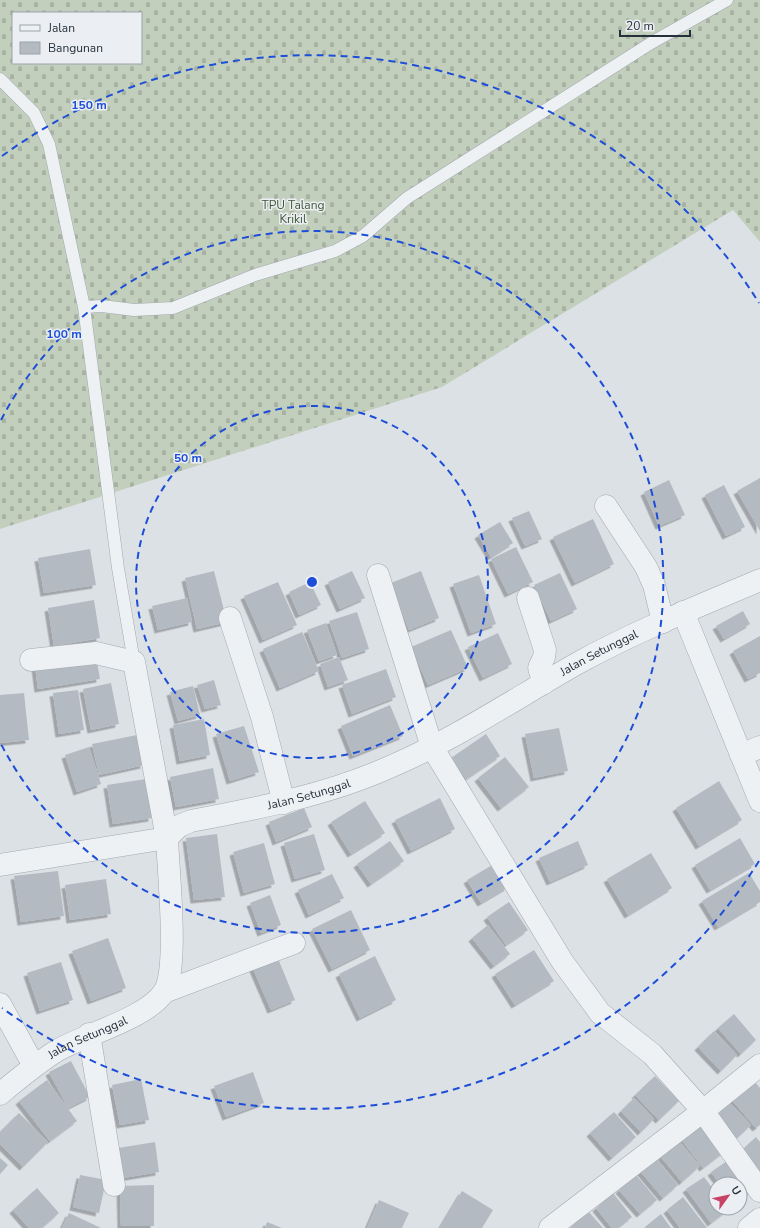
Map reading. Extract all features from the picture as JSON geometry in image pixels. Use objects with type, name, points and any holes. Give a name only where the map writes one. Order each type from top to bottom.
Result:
[{"type":"street","points":[[606,506],[646,567],[654,585],[663,622]]},
{"type":"street","points":[[378,575],[432,747],[562,961],[600,1013],[652,1054],[703,1111],[760,1191]]},
{"type":"street","name":"Jalan Setunggal","points":[[166,838],[179,826],[191,821],[284,803],[366,777],[432,747],[598,653],[683,612],[760,580]]},
{"type":"street","points":[[528,598],[545,650],[544,657],[539,668],[544,683]]},
{"type":"street","points":[[683,612],[751,751],[760,801]]},
{"type":"street","points":[[230,618],[262,717],[284,803]]},
{"type":"street","points":[[31,660],[96,653],[134,662],[166,838],[172,960],[164,992]]},
{"type":"street","points":[[0,865],[166,838]]},
{"type":"street","points":[[164,992],[294,943]]},
{"type":"street","name":"Jalan Setunggal","points":[[0,1094],[34,1066],[59,1050],[90,1034],[140,1012],[164,992]]},
{"type":"street","points":[[0,1004],[34,1066]]},
{"type":"street","points":[[90,1034],[114,1185]]},
{"type":"street","points":[[550,1228],[703,1111],[760,1065]]},
{"type":"street","points":[[749,1228],[760,1219]]},
{"type":"lane","points":[[84,307],[102,306],[134,310],[173,308],[255,275],[335,251],[363,236],[407,198],[651,42],[727,0]]},
{"type":"lane","points":[[0,79],[34,113],[49,144],[84,307],[118,568],[134,662]]},
{"type":"green space","name":"TPU Talang Krikil","points":[[0,0],[760,0],[760,242],[733,210],[442,387],[0,529]]},
{"type":"building","points":[[760,478],[760,531],[737,491]]},
{"type":"building","points":[[669,480],[685,515],[659,526],[644,492]]},
{"type":"building","points":[[724,485],[745,527],[726,536],[705,495]]},
{"type":"building","points":[[529,511],[542,539],[525,546],[512,518]]},
{"type":"building","points":[[593,519],[614,564],[575,583],[553,537]]},
{"type":"building","points":[[500,522],[513,543],[491,557],[478,535]]},
{"type":"building","points":[[516,547],[533,582],[508,594],[491,559]]},
{"type":"building","points":[[90,549],[96,585],[44,593],[38,558]]},
{"type":"building","points":[[214,571],[227,622],[197,629],[185,578]]},
{"type":"building","points":[[352,571],[365,598],[340,609],[328,582]]},
{"type":"building","points":[[421,571],[439,618],[409,630],[391,583]]},
{"type":"building","points":[[560,573],[577,609],[551,621],[534,585]]},
{"type":"building","points":[[479,575],[496,624],[471,633],[453,584]]},
{"type":"building","points":[[278,582],[297,625],[263,640],[244,596]]},
{"type":"building","points":[[310,582],[321,605],[299,615],[289,592]]},
{"type":"building","points":[[187,598],[192,622],[158,630],[152,606]]},
{"type":"building","points":[[94,600],[100,638],[54,646],[48,608]]},
{"type":"building","points":[[743,611],[750,624],[724,639],[716,626]]},
{"type":"building","points":[[357,612],[369,649],[342,658],[329,621]]},
{"type":"building","points":[[326,623],[337,655],[319,661],[307,630]]},
{"type":"building","points":[[451,630],[468,668],[428,685],[411,647]]},
{"type":"building","points":[[302,632],[319,671],[280,688],[263,649]]},
{"type":"building","points":[[498,633],[512,664],[483,678],[468,647]]},
{"type":"building","points":[[760,636],[760,673],[748,679],[733,651]]},
{"type":"building","points":[[96,656],[100,679],[38,689],[35,666]]},
{"type":"building","points":[[339,657],[348,680],[328,687],[320,664]]},
{"type":"building","points":[[386,669],[396,697],[352,714],[342,685]]},
{"type":"building","points":[[214,680],[221,705],[205,709],[197,685]]},
{"type":"building","points":[[111,683],[119,724],[91,730],[83,689]]},
{"type":"building","points":[[193,686],[200,715],[178,721],[170,692]]},
{"type":"building","points":[[78,690],[84,730],[59,734],[53,693]]},
{"type":"building","points":[[24,693],[29,740],[0,743],[0,695]]},
{"type":"building","points":[[390,705],[403,736],[353,756],[341,726]]},
{"type":"building","points":[[204,719],[210,755],[180,761],[173,725]]},
{"type":"building","points":[[244,726],[259,772],[230,781],[216,734]]},
{"type":"building","points":[[559,728],[568,771],[534,778],[525,734]]},
{"type":"building","points":[[486,734],[500,756],[466,779],[451,758]]},
{"type":"building","points":[[137,735],[144,765],[99,775],[92,744]]},
{"type":"building","points":[[89,747],[101,784],[77,792],[65,755]]},
{"type":"building","points":[[505,757],[529,787],[501,808],[478,778]]},
{"type":"building","points":[[213,768],[219,799],[176,807],[170,777]]},
{"type":"building","points":[[146,779],[152,818],[113,824],[107,785]]},
{"type":"building","points":[[719,781],[742,820],[699,846],[676,808]]},
{"type":"building","points":[[440,798],[455,829],[411,851],[395,820]]},
{"type":"building","points":[[365,801],[385,833],[351,854],[331,822]]},
{"type":"building","points":[[304,808],[312,827],[276,842],[269,822]]},
{"type":"building","points":[[217,834],[225,897],[194,900],[186,838]]},
{"type":"building","points":[[314,834],[325,870],[295,879],[284,843]]},
{"type":"building","points":[[740,838],[755,864],[710,890],[695,865]]},
{"type":"building","points":[[390,841],[404,861],[371,884],[357,864]]},
{"type":"building","points":[[578,841],[588,865],[550,882],[539,858]]},
{"type":"building","points":[[264,843],[275,884],[244,893],[233,852]]},
{"type":"building","points":[[651,853],[672,888],[628,915],[607,879]]},
{"type":"building","points":[[494,864],[508,887],[481,903],[467,880]]},
{"type":"building","points":[[58,871],[64,916],[21,922],[14,876]]},
{"type":"building","points":[[749,873],[760,891],[760,902],[718,927],[702,901]]},
{"type":"building","points":[[332,874],[344,898],[309,915],[298,890]]},
{"type":"building","points":[[106,879],[111,914],[70,920],[65,885]]},
{"type":"building","points":[[270,895],[281,925],[261,933],[250,903]]},
{"type":"building","points":[[509,902],[528,930],[506,945],[487,917]]},
{"type":"building","points":[[351,910],[370,950],[332,969],[312,929]]},
{"type":"building","points":[[488,925],[510,954],[494,966],[472,938]]},
{"type":"building","points":[[108,938],[126,988],[91,1001],[72,951]]},
{"type":"building","points":[[534,950],[554,981],[515,1005],[495,974]]},
{"type":"building","points":[[277,956],[295,1000],[271,1010],[252,966]]},
{"type":"building","points":[[375,956],[396,1000],[360,1018],[339,974]]},
{"type":"building","points":[[61,962],[73,1000],[40,1011],[27,973]]},
{"type":"building","points":[[734,1014],[756,1040],[741,1054],[718,1028]]},
{"type":"building","points":[[714,1031],[737,1055],[721,1071],[698,1047]]},
{"type":"building","points":[[71,1061],[90,1097],[68,1108],[49,1072]]},
{"type":"building","points":[[253,1072],[264,1103],[226,1117],[214,1086]]},
{"type":"building","points":[[655,1076],[679,1101],[659,1120],[635,1095]]},
{"type":"building","points":[[141,1079],[149,1120],[120,1125],[112,1085]]},
{"type":"building","points":[[47,1080],[77,1121],[50,1141],[19,1101]]},
{"type":"building","points":[[754,1081],[760,1088],[760,1125],[756,1128],[732,1100]]},
{"type":"building","points":[[634,1098],[654,1119],[641,1132],[621,1111]]},
{"type":"building","points":[[730,1103],[751,1125],[735,1140],[714,1118]]},
{"type":"building","points":[[614,1112],[636,1137],[612,1158],[590,1133]]},
{"type":"building","points":[[19,1113],[48,1142],[23,1167],[0,1144],[0,1132]]},
{"type":"building","points":[[703,1123],[725,1151],[703,1168],[681,1139]]},
{"type":"building","points":[[756,1137],[760,1142],[760,1172],[741,1151]]},
{"type":"building","points":[[679,1141],[700,1166],[682,1182],[661,1157]]},
{"type":"building","points":[[155,1142],[159,1172],[123,1178],[118,1148]]},
{"type":"building","points":[[733,1157],[746,1176],[714,1176],[711,1172]]},
{"type":"building","points":[[0,1158],[8,1165],[0,1174]]},
{"type":"building","points":[[656,1158],[678,1185],[663,1198],[640,1171]]},
{"type":"building","points":[[80,1175],[106,1180],[99,1213],[73,1207]]},
{"type":"building","points":[[636,1175],[657,1200],[640,1214],[619,1190]]},
{"type":"building","points":[[704,1177],[708,1182],[708,1216],[720,1216],[711,1223],[686,1189]]},
{"type":"building","points":[[748,1178],[755,1188],[748,1193]]},
{"type":"building","points":[[154,1185],[154,1226],[121,1226],[120,1186]]},
{"type":"building","points":[[37,1188],[59,1213],[42,1228],[29,1228],[13,1210]]},
{"type":"building","points":[[462,1191],[493,1210],[482,1228],[440,1228]]},
{"type":"building","points":[[613,1193],[632,1217],[618,1228],[612,1228],[596,1208]]},
{"type":"building","points":[[683,1197],[707,1228],[680,1228],[667,1210]]},
{"type":"building","points":[[379,1200],[409,1213],[402,1228],[367,1228]]},
{"type":"building","points":[[588,1211],[603,1228],[570,1228]]},
{"type":"building","points":[[69,1213],[101,1228],[62,1228]]},
{"type":"building","points":[[661,1214],[671,1228],[645,1227]]},
{"type":"building","points":[[267,1222],[282,1228],[265,1228]]}]
